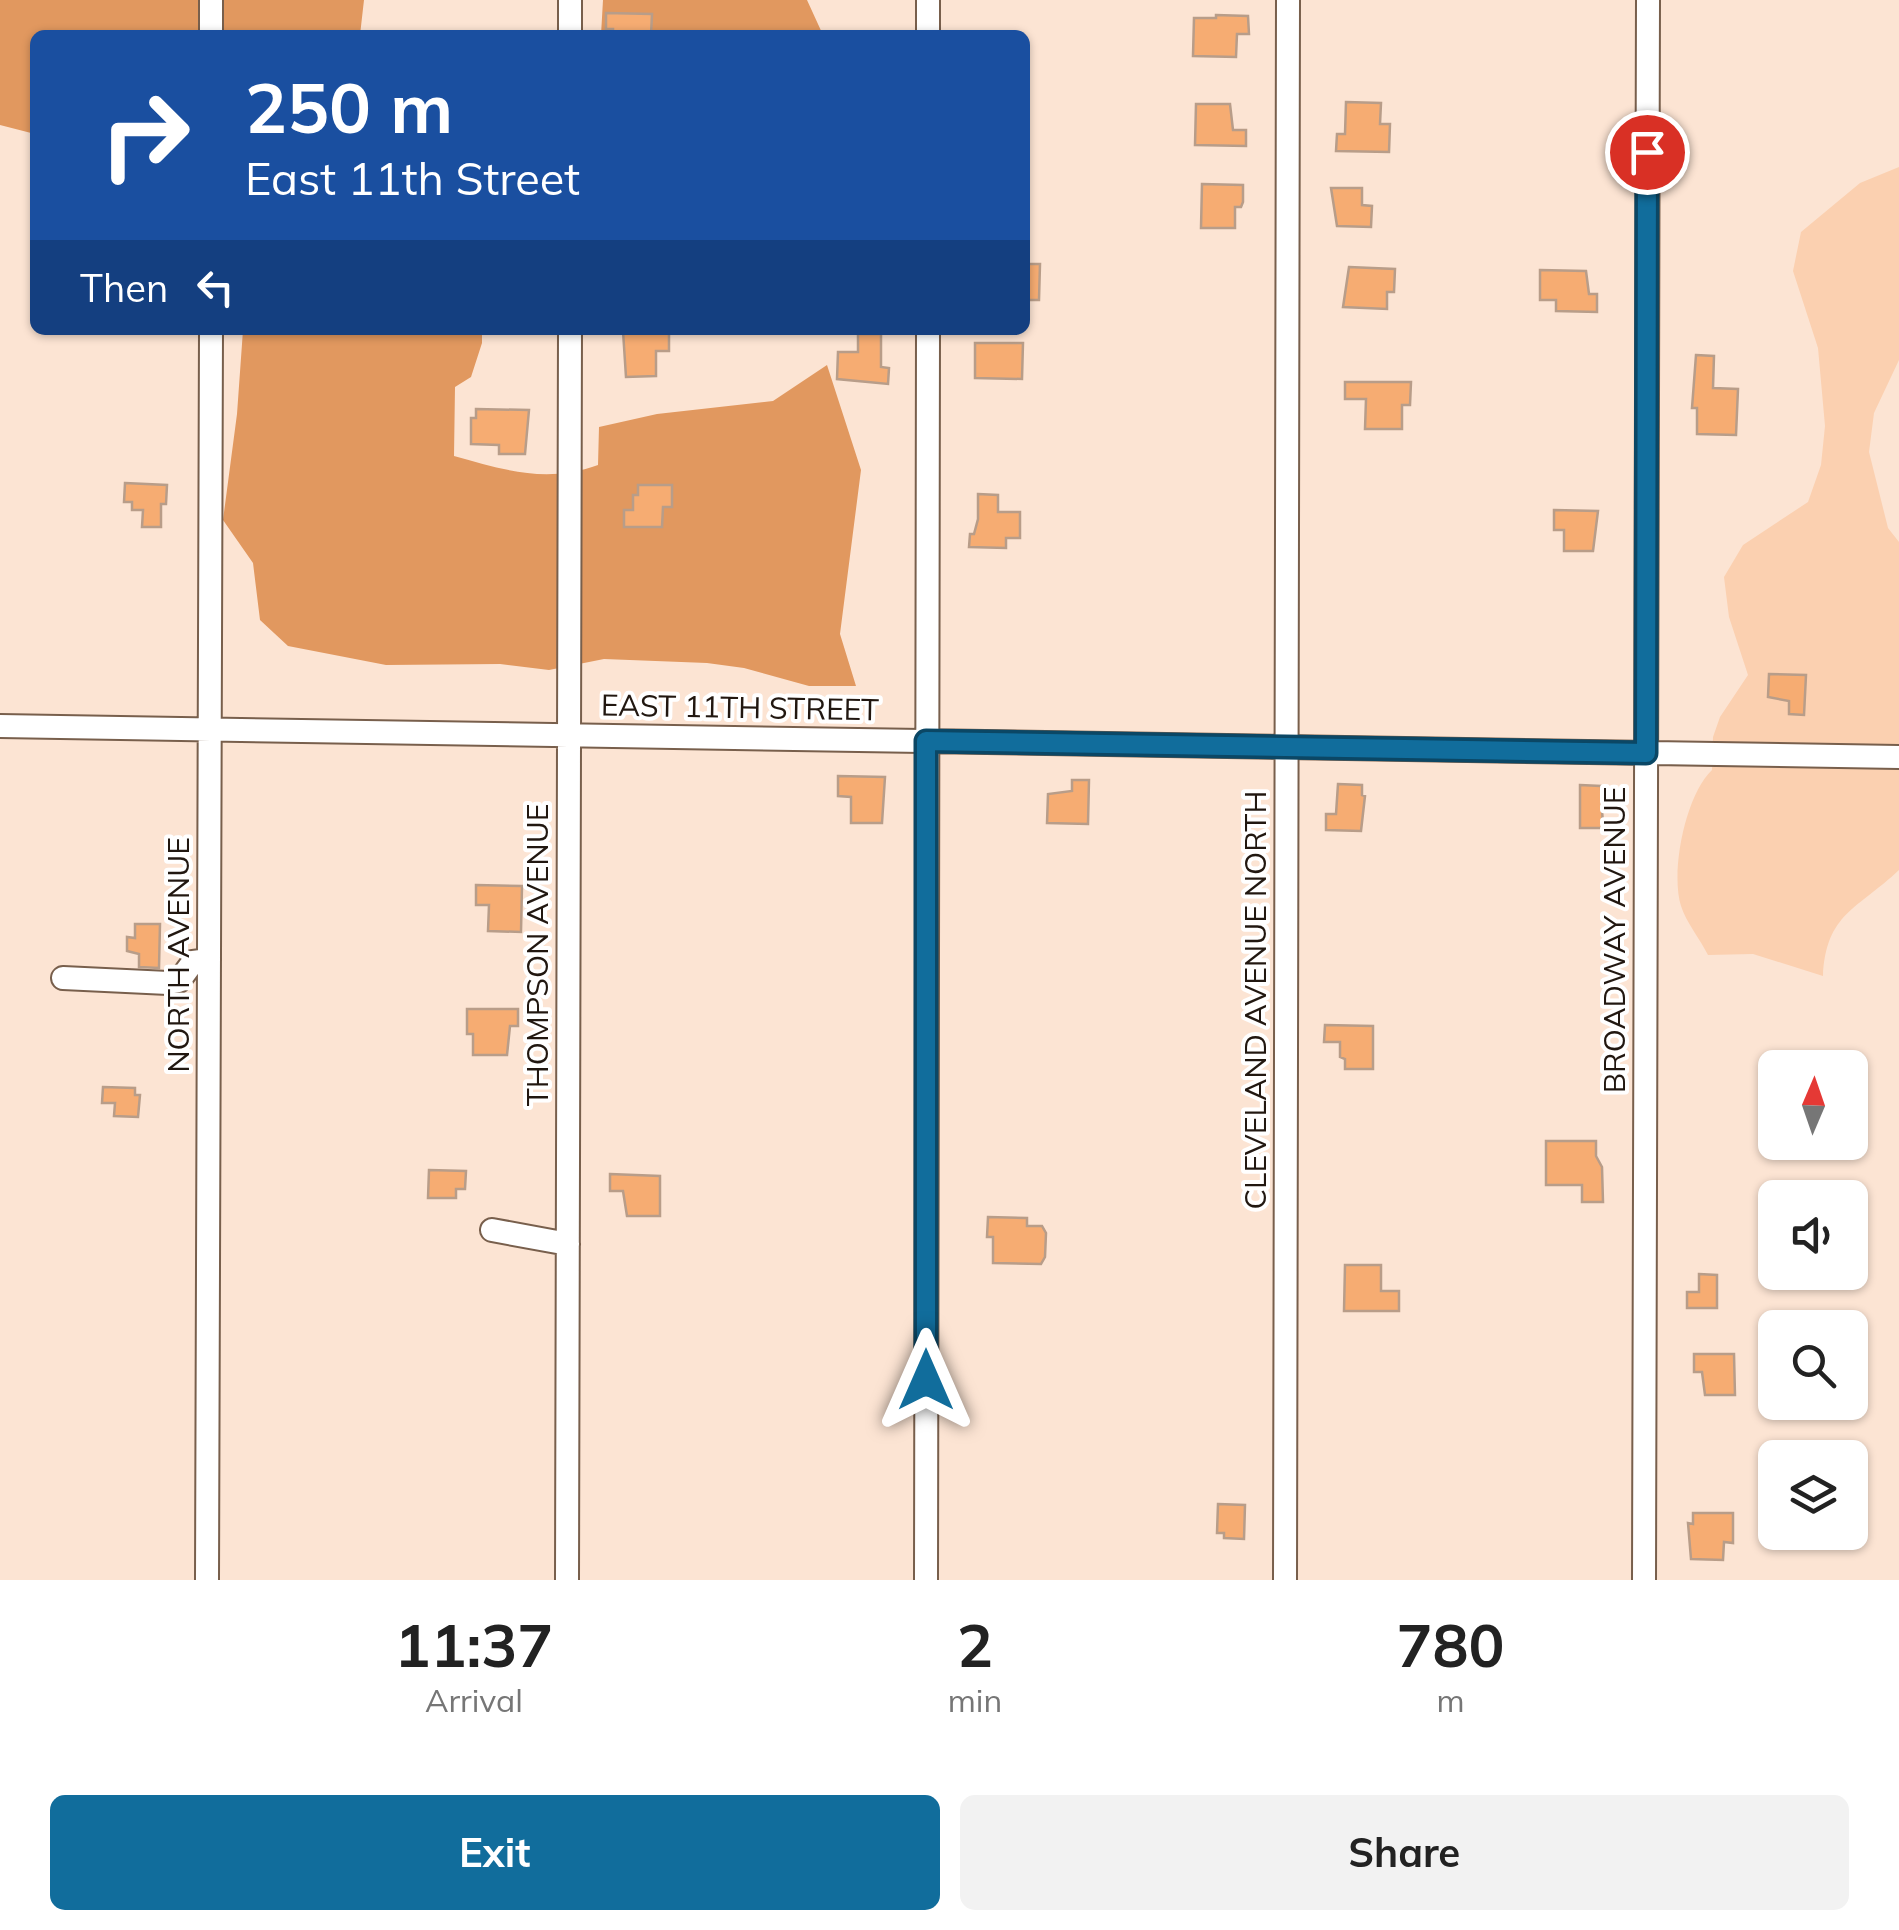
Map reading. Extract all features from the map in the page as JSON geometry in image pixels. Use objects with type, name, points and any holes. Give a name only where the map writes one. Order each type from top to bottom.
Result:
[{"type":"street","points":[[211,0],[211,30]]},
{"type":"street","points":[[570,0],[570,30]]},
{"type":"street","points":[[928,0],[928,30]]},
{"type":"street","name":"CLEVELAND AVENUE NORTH","points":[[1284,1580],[1288,0]]},
{"type":"street","name":"BROADWAY AVENUE","points":[[1644,1580],[1648,0]]},
{"type":"street","name":"NORTH AVENUE","points":[[207,1580],[211,335]]},
{"type":"street","name":"THOMPSON AVENUE","points":[[567,1580],[570,335]]},
{"type":"street","points":[[926,1580],[928,335]]},
{"type":"street","name":"EAST 11TH STREET","points":[[0,726],[1899,758]]},
{"type":"street","points":[[63,978],[168,983],[178,981],[193,962],[210,960]]},
{"type":"street","points":[[492,1230],[568,1244]]},
{"type":"shaded area","points":[[0,0],[364,0],[361,30],[30,30],[30,133],[0,125]]},
{"type":"shaded area","points":[[603,0],[807,0],[821,30],[601,30]]},
{"type":"shaded area","points":[[1899,167],[1899,360],[1874,413],[1869,452],[1888,528],[1899,542],[1899,870],[1838,925],[1825,955],[1823,976],[1753,954],[1708,955],[1681,906],[1679,854],[1695,796],[1712,770],[1713,737],[1720,717],[1748,675],[1729,617],[1724,577],[1743,545],[1808,502],[1821,465],[1825,426],[1818,348],[1793,271],[1801,232],[1860,183]]},
{"type":"shaded area","points":[[243,335],[482,335],[471,377],[455,387],[454,456],[508,470],[561,474],[598,465],[599,427],[657,414],[773,401],[827,365],[861,470],[840,634],[856,686],[809,686],[744,668],[707,663],[604,659],[549,670],[500,664],[386,665],[288,646],[260,620],[253,563],[223,520]]},
{"type":"building","points":[[606,13],[652,14],[651,30],[606,29]]},
{"type":"building","points":[[1248,16],[1249,34],[1237,34],[1236,57],[1193,56],[1194,18]]},
{"type":"building","points":[[1346,102],[1381,103],[1380,124],[1390,124],[1389,152],[1336,151],[1337,134],[1345,134]]},
{"type":"building","points":[[1196,104],[1230,104],[1233,130],[1246,130],[1246,146],[1195,145]]},
{"type":"building","points":[[1202,184],[1243,185],[1243,202],[1241,207],[1235,207],[1235,228],[1201,228]]},
{"type":"building","points":[[1331,188],[1362,188],[1362,205],[1372,206],[1371,227],[1337,226]]},
{"type":"building","points":[[1030,264],[1040,264],[1039,300],[1030,300]]},
{"type":"building","points":[[1349,267],[1395,269],[1394,292],[1387,292],[1387,309],[1343,307]]},
{"type":"building","points":[[1540,270],[1586,271],[1589,294],[1597,294],[1597,312],[1556,311],[1556,300],[1540,300]]},
{"type":"building","points":[[623,335],[669,335],[669,351],[656,351],[656,376],[626,377]]},
{"type":"building","points":[[858,335],[881,335],[881,367],[889,368],[888,384],[837,379],[838,352],[858,352]]},
{"type":"building","points":[[975,343],[1023,343],[1022,379],[975,378]]},
{"type":"building","points":[[1696,355],[1714,356],[1713,388],[1738,389],[1736,435],[1697,434],[1697,408],[1692,408]]},
{"type":"building","points":[[1345,382],[1411,382],[1410,405],[1402,405],[1402,429],[1365,429],[1366,399],[1345,399]]},
{"type":"building","points":[[476,409],[529,410],[525,454],[499,454],[499,445],[471,444],[471,418],[476,418]]},
{"type":"building","points":[[125,483],[167,485],[166,504],[161,504],[161,527],[142,527],[143,510],[132,510],[132,502],[124,502]]},
{"type":"building","points":[[638,485],[672,485],[672,507],[663,507],[662,527],[624,527],[624,510],[633,510]]},
{"type":"building","points":[[978,494],[998,495],[998,512],[1020,512],[1020,538],[1006,538],[1006,548],[969,547],[970,534],[974,534],[978,519]]},
{"type":"building","points":[[1554,510],[1598,511],[1593,551],[1564,551],[1564,530],[1554,530]]},
{"type":"building","points":[[1769,674],[1806,675],[1804,715],[1789,714],[1789,701],[1768,697]]},
{"type":"building","points":[[838,776],[885,777],[882,823],[851,823],[851,797],[838,796]]},
{"type":"building","points":[[1072,780],[1089,780],[1088,824],[1047,823],[1048,794],[1072,791]]},
{"type":"building","points":[[1338,784],[1362,785],[1365,796],[1361,831],[1326,830],[1326,814],[1336,814]]},
{"type":"building","points":[[1580,785],[1601,786],[1603,828],[1580,828]]},
{"type":"building","points":[[476,885],[522,886],[521,932],[488,931],[489,905],[476,905]]},
{"type":"building","points":[[135,924],[160,924],[159,968],[139,967],[139,954],[127,951],[127,937],[135,938]]},
{"type":"building","points":[[467,1009],[518,1009],[518,1026],[510,1026],[507,1055],[473,1055],[473,1034],[467,1034]]},
{"type":"building","points":[[1325,1025],[1373,1026],[1373,1069],[1345,1069],[1340,1042],[1324,1042]]},
{"type":"building","points":[[103,1087],[135,1088],[135,1095],[140,1095],[138,1117],[114,1116],[115,1103],[102,1103]]},
{"type":"building","points":[[1546,1141],[1596,1141],[1603,1202],[1582,1202],[1582,1185],[1546,1185]]},
{"type":"building","points":[[429,1170],[466,1171],[465,1189],[456,1189],[456,1198],[428,1198]]},
{"type":"building","points":[[610,1174],[660,1176],[660,1216],[627,1216],[623,1191],[610,1191]]},
{"type":"building","points":[[988,1217],[1027,1218],[1027,1226],[1042,1226],[1046,1233],[1041,1264],[993,1263],[993,1237],[987,1237]]},
{"type":"building","points":[[1345,1265],[1381,1265],[1381,1291],[1399,1291],[1399,1311],[1344,1311]]},
{"type":"building","points":[[1699,1274],[1717,1275],[1717,1308],[1687,1308],[1687,1292],[1699,1292]]},
{"type":"building","points":[[1694,1354],[1734,1354],[1735,1395],[1705,1395],[1702,1372],[1694,1372]]},
{"type":"building","points":[[1218,1504],[1245,1505],[1244,1539],[1224,1538],[1224,1533],[1217,1533]]},
{"type":"building","points":[[1693,1513],[1733,1513],[1733,1543],[1724,1542],[1723,1560],[1691,1559],[1688,1523],[1693,1524]]},
{"type":"route","points":[[926,1380],[926,741],[1646,753],[1647,152]]}]
